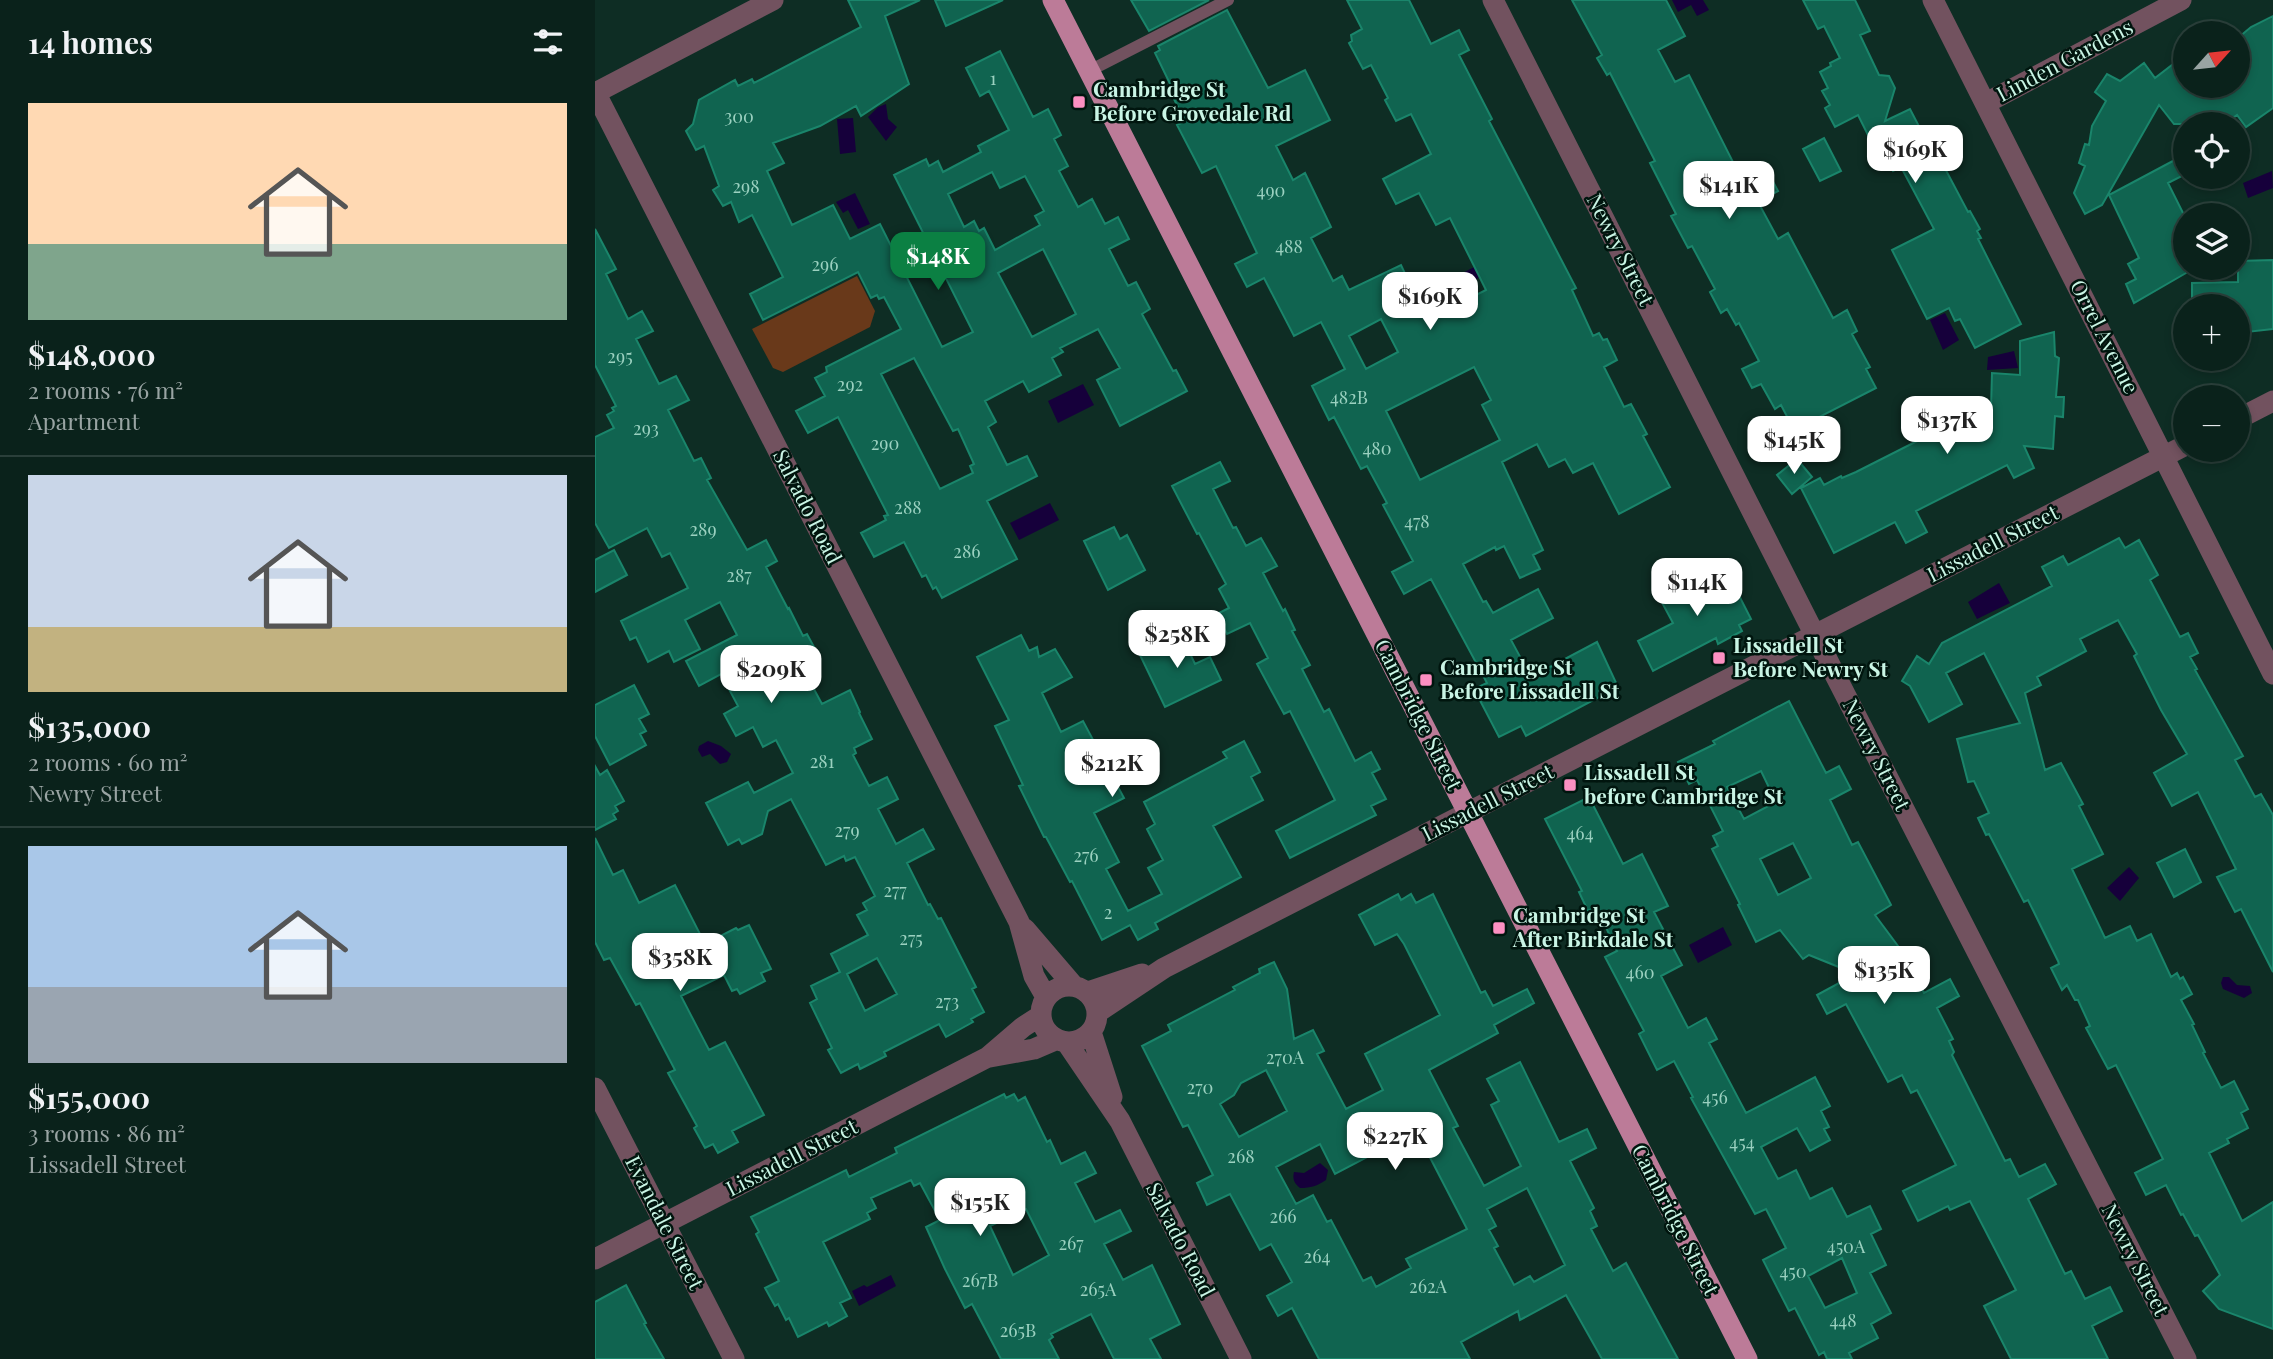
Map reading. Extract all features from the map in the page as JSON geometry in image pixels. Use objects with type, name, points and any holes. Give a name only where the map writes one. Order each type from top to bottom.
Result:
[{"type":"main road","name":"Cambridge Street","points":[[1053,0],[1747,1359]]},
{"type":"street","points":[[595,93],[773,0]]},
{"type":"street","name":"Newry Street","points":[[1493,0],[2186,1359]]},
{"type":"street","name":"Orrel Avenue","points":[[1933,0],[2273,674]]},
{"type":"street","name":"Linden Gardens","points":[[1986,103],[2181,0]]},
{"type":"street","name":"Salvado Road","points":[[595,93],[1019,922],[1043,1006]]},
{"type":"street","points":[[2250,413],[2273,401]]},
{"type":"street","name":"Lissadell Street","points":[[1098,1012],[1164,968],[2173,452]]},
{"type":"street","name":"Salvado Road","points":[[1019,922],[1080,989]]},
{"type":"street","name":"Lissadell Street","points":[[1080,989],[1164,968]]},
{"type":"street","points":[[1063,985],[1080,989],[1094,1001],[1098,1012],[1096,1023],[1091,1032],[1080,1040],[1061,1041],[1044,1028],[1043,1006],[1053,990],[1063,985]]},
{"type":"street","name":"Lissadell Street","points":[[595,1258],[988,1057],[1043,1006]]},
{"type":"street","name":"Salvado Road","points":[[1091,1032],[1120,1121],[1241,1359]]},
{"type":"street","name":"Salvado Road","points":[[1061,1041],[1120,1121]]},
{"type":"street","name":"Lissadell Street","points":[[988,1057],[1061,1041]]},
{"type":"street","name":"Evandale Street","points":[[595,1088],[734,1359]]},
{"type":"lane","points":[[1089,71],[1228,0]]},
{"type":"shaded area","points":[[1672,0],[1703,0],[1709,10],[1697,16],[1691,5],[1678,12]]},
{"type":"shaded area","points":[[886,104],[888,119],[897,127],[886,141],[868,117],[878,107]]},
{"type":"shaded area","points":[[853,118],[856,152],[840,154],[837,119]]},
{"type":"shaded area","points":[[2272,171],[2273,188],[2248,198],[2245,189],[2250,189],[2250,180]]},
{"type":"shaded area","points":[[855,193],[870,224],[858,229],[848,210],[843,213],[836,202]]},
{"type":"shaded area","points":[[1484,262],[1488,273],[1441,297],[1435,287]]},
{"type":"shaded area","points":[[857,276],[875,311],[870,327],[783,372],[773,368],[752,329]]},
{"type":"shaded area","points":[[1945,313],[1959,340],[1943,350],[1930,320]]},
{"type":"shaded area","points":[[2014,351],[2018,368],[1987,370],[1988,357]]},
{"type":"shaded area","points":[[1083,384],[1094,405],[1058,423],[1048,401]]},
{"type":"shaded area","points":[[1050,503],[1059,520],[1019,540],[1010,523]]},
{"type":"shaded area","points":[[1999,583],[2010,603],[1977,619],[1968,602]]},
{"type":"shaded area","points":[[708,741],[731,754],[727,762],[720,764],[710,754],[702,757],[699,746]]},
{"type":"shaded area","points":[[2129,867],[2139,878],[2120,901],[2107,888]]},
{"type":"shaded area","points":[[1723,927],[1732,945],[1698,963],[1689,945]]},
{"type":"shaded area","points":[[2223,977],[2229,977],[2237,985],[2250,986],[2252,993],[2244,998],[2223,989]]},
{"type":"shaded area","points":[[1320,1163],[1328,1170],[1326,1180],[1311,1187],[1300,1188],[1295,1183],[1294,1172],[1304,1173]]},
{"type":"shaded area","points":[[891,1275],[896,1286],[859,1306],[852,1291]]},
{"type":"building","points":[[848,0],[920,0],[885,16],[909,84],[861,116],[856,106],[820,126],[773,143],[784,163],[767,171],[792,225],[833,205],[850,239],[880,224],[942,347],[973,332],[894,175],[926,159],[929,166],[938,161],[943,172],[981,152],[978,146],[1009,130],[989,91],[980,96],[966,68],[1000,51],[1033,117],[1048,109],[1061,135],[1054,139],[1068,166],[1059,171],[1078,207],[1092,199],[1105,224],[1118,217],[1129,239],[1109,249],[1128,286],[1136,282],[1150,309],[1142,314],[1187,391],[1120,426],[1097,380],[1120,368],[1098,329],[1060,348],[1063,352],[1052,358],[1061,375],[1029,392],[1023,381],[985,401],[996,422],[988,427],[1007,465],[1027,456],[1037,476],[987,501],[1017,559],[942,598],[936,587],[933,589],[926,575],[922,577],[904,542],[874,557],[861,533],[886,520],[884,516],[888,515],[838,417],[808,433],[796,411],[825,396],[815,378],[827,372],[826,367],[901,329],[884,297],[879,299],[877,295],[871,298],[858,272],[763,320],[750,294],[783,277],[752,215],[739,222],[731,202],[723,206],[713,190],[719,186],[704,146],[696,150],[686,131],[693,124],[699,100],[735,80],[738,86],[752,79],[754,83],[861,27]],"holes":[[[992,172],[1000,188],[1025,176],[1044,211],[1035,216],[1040,225],[995,250],[984,228],[979,231],[974,221],[964,227],[948,194]],[[1043,249],[1076,314],[1032,337],[998,273]],[[914,358],[953,431],[958,429],[974,464],[970,466],[973,473],[940,489],[881,374]]]},
{"type":"building","points":[[935,0],[1003,0],[946,26]]},
{"type":"building","points":[[1131,0],[1209,0],[1149,31]]},
{"type":"building","points":[[1347,0],[1409,0],[1431,44],[1459,30],[1469,50],[1459,55],[1492,119],[1489,121],[1576,288],[1572,290],[1593,336],[1599,333],[1603,340],[1607,339],[1617,360],[1604,367],[1624,407],[1631,404],[1647,434],[1643,436],[1670,487],[1619,514],[1593,463],[1573,473],[1565,459],[1549,467],[1537,444],[1502,462],[1543,550],[1533,555],[1540,569],[1520,578],[1504,546],[1496,550],[1495,547],[1463,564],[1483,602],[1486,601],[1493,613],[1538,589],[1553,618],[1511,640],[1531,677],[1597,642],[1618,687],[1526,736],[1521,726],[1499,737],[1474,689],[1487,683],[1431,579],[1404,594],[1392,572],[1413,561],[1383,505],[1387,503],[1367,466],[1361,469],[1334,417],[1329,420],[1312,386],[1345,369],[1321,322],[1294,336],[1264,278],[1247,287],[1235,264],[1257,253],[1216,166],[1202,173],[1177,125],[1185,121],[1155,53],[1160,50],[1158,46],[1227,10],[1268,88],[1305,70],[1330,120],[1276,146],[1293,180],[1305,173],[1331,227],[1311,238],[1333,281],[1342,276],[1349,290],[1401,265],[1427,320],[1486,290],[1450,218],[1436,225],[1419,193],[1396,204],[1383,179],[1431,154],[1411,114],[1396,121],[1371,65],[1363,69],[1349,43],[1352,41],[1351,35],[1362,29]],"holes":[[[1381,319],[1398,352],[1366,369],[1349,336]],[[1474,367],[1491,400],[1482,405],[1500,440],[1420,480],[1386,411]]]},
{"type":"building","points":[[1572,0],[1666,0],[1685,36],[1658,50],[1675,82],[1689,75],[1742,180],[1766,168],[1778,191],[1758,202],[1778,239],[1788,233],[1833,318],[1847,310],[1857,331],[1852,334],[1870,367],[1866,369],[1876,388],[1794,430],[1781,405],[1775,409],[1761,384],[1752,388],[1742,369],[1759,361],[1739,323],[1736,325],[1727,309],[1721,313],[1710,292],[1715,289],[1692,246],[1688,248],[1671,216],[1676,214],[1650,163],[1655,161],[1610,73],[1607,75],[1597,58],[1602,55]]},
{"type":"building","points":[[1803,0],[1855,0],[1870,31],[1860,35],[1879,75],[1889,76],[1895,88],[1885,121],[1910,109],[1937,161],[1940,159],[1980,229],[1977,231],[1981,238],[1978,239],[2021,324],[1975,348],[1960,319],[1955,321],[1949,308],[1927,319],[1892,250],[1934,229],[1901,167],[1893,171],[1886,158],[1881,161],[1858,115],[1835,127],[1825,108],[1830,105],[1822,91],[1828,88],[1820,72],[1840,58],[1824,26],[1818,29]]},
{"type":"building","points":[[2273,16],[2273,108],[2250,124],[2250,112],[2173,112],[2173,123],[2159,105],[2102,205],[2085,214],[2074,193],[2085,166],[2079,163],[2085,144],[2089,145],[2092,126],[2106,101],[2095,92],[2107,74],[2120,81],[2144,63],[2155,78],[2173,64],[2173,98],[2251,98],[2251,27]]},
{"type":"building","points":[[1824,138],[1841,171],[1820,181],[1803,149]]},
{"type":"building","points":[[2173,161],[2173,180],[2168,183],[2178,203],[2173,203],[2174,280],[2134,303],[2126,284],[2136,279],[2128,264],[2139,258],[2109,195]]},
{"type":"building","points":[[595,229],[616,269],[606,274],[628,319],[642,311],[653,331],[636,339],[659,384],[676,376],[689,400],[668,410],[694,461],[701,458],[711,478],[707,480],[747,550],[766,540],[777,561],[766,567],[803,636],[807,634],[820,658],[802,667],[822,704],[850,690],[872,739],[854,748],[856,753],[853,755],[869,786],[887,777],[898,799],[878,809],[896,844],[923,829],[934,849],[907,863],[928,905],[930,904],[938,919],[941,918],[976,987],[972,989],[984,1012],[971,1019],[973,1022],[946,1037],[939,1024],[884,1052],[886,1056],[860,1069],[858,1064],[841,1073],[828,1050],[832,1048],[810,1003],[817,999],[811,986],[840,972],[831,954],[868,935],[857,915],[867,910],[863,903],[875,896],[855,857],[846,861],[844,856],[826,865],[791,799],[768,811],[762,834],[742,844],[739,839],[728,845],[706,803],[748,782],[754,793],[793,773],[776,740],[763,747],[753,727],[736,736],[724,714],[738,706],[721,674],[699,686],[686,661],[737,635],[720,602],[685,620],[700,649],[674,662],[669,651],[648,662],[636,637],[630,640],[621,621],[688,588],[670,553],[662,557],[647,528],[609,548],[595,523],[595,437],[614,428],[607,415],[614,411],[612,408],[616,406],[595,365]],"holes":[[[877,958],[897,994],[865,1011],[847,974]]]},
{"type":"building","points":[[2273,260],[2273,329],[2250,332],[2250,294],[2192,294],[2192,283],[2250,280],[2250,261]]},
{"type":"building","points":[[2054,332],[2055,356],[2059,358],[2056,397],[2064,397],[2063,417],[2055,416],[2053,449],[2024,446],[2034,468],[2014,478],[2007,465],[1916,511],[1927,532],[1906,543],[1895,522],[1834,553],[1801,488],[1820,478],[1824,485],[1841,476],[1842,478],[1931,434],[1932,437],[1991,409],[1992,373],[2020,375],[2020,341]]},
{"type":"building","points":[[1797,459],[1812,477],[1792,494],[1777,475]]},
{"type":"building","points":[[1220,462],[1230,481],[1213,489],[1233,528],[1236,527],[1246,546],[1261,538],[1277,566],[1263,573],[1283,611],[1285,609],[1295,630],[1292,631],[1310,665],[1302,669],[1324,712],[1329,709],[1355,761],[1371,752],[1380,769],[1372,773],[1386,799],[1371,806],[1376,815],[1290,858],[1276,831],[1335,800],[1290,711],[1284,714],[1257,664],[1268,658],[1250,623],[1227,634],[1217,614],[1229,608],[1219,589],[1226,584],[1172,486]]},
{"type":"building","points":[[1114,527],[1120,539],[1127,535],[1145,570],[1108,590],[1084,541]]},
{"type":"building","points":[[2119,538],[2125,548],[2139,540],[2158,575],[2150,580],[2180,637],[2188,633],[2198,653],[2190,657],[2197,669],[2195,670],[2243,756],[2235,760],[2255,797],[2261,794],[2273,815],[2273,972],[2241,909],[2235,912],[2217,877],[2236,869],[2198,792],[2172,806],[2154,773],[2187,754],[2161,710],[2134,656],[2137,654],[2118,620],[2080,639],[2086,651],[2037,677],[2041,685],[2025,693],[2045,770],[2061,763],[2083,804],[2079,806],[2103,854],[2072,869],[2105,938],[2130,926],[2137,941],[2151,934],[2171,977],[2177,973],[2180,979],[2183,977],[2192,994],[2181,1000],[2221,1088],[2234,1081],[2248,1109],[2241,1113],[2248,1128],[2227,1139],[2229,1143],[2209,1153],[2242,1221],[2273,1202],[2273,1329],[2219,1309],[2203,1291],[2220,1275],[2198,1235],[2195,1236],[2183,1214],[2181,1215],[2166,1185],[2146,1195],[2135,1173],[2163,1159],[2116,1065],[2108,1069],[2086,1028],[2090,1026],[2078,1000],[2075,1000],[2067,985],[2062,990],[2051,968],[2059,964],[2058,961],[2028,900],[2024,902],[1978,818],[1989,813],[1974,781],[1968,782],[1957,739],[2020,723],[1984,653],[1946,673],[1962,704],[1929,722],[1910,686],[1902,681],[1917,656],[1929,664],[1942,643],[2052,586],[2042,567],[2063,556],[2068,565]]},
{"type":"building","points":[[614,550],[627,575],[595,592],[595,560]]},
{"type":"building","points":[[1723,564],[1751,619],[1739,625],[1742,631],[1718,644],[1716,638],[1653,671],[1638,641],[1673,623],[1659,597]]},
{"type":"building","points":[[1180,633],[1195,664],[1210,657],[1221,680],[1165,707],[1139,653]]},
{"type":"building","points":[[1021,635],[1029,651],[1037,647],[1039,657],[1055,649],[1072,677],[1042,693],[1061,732],[1083,721],[1124,798],[1094,813],[1119,862],[1106,869],[1128,911],[1162,894],[1148,868],[1163,860],[1147,829],[1155,824],[1144,802],[1227,758],[1223,752],[1244,741],[1260,772],[1251,777],[1263,800],[1213,826],[1241,877],[1155,923],[1158,929],[1138,940],[1130,925],[1102,940],[1072,881],[1070,882],[1044,837],[1019,786],[1023,785],[995,726],[1009,720],[977,657]]},
{"type":"building","points":[[634,685],[649,714],[639,719],[646,731],[640,734],[646,745],[610,765],[595,736],[595,705]]},
{"type":"building","points":[[1789,701],[1826,773],[1839,766],[1851,789],[1830,800],[1852,845],[1858,842],[1891,905],[1875,915],[1901,950],[1924,993],[1950,979],[1959,996],[1937,1008],[1953,1039],[1949,1041],[1954,1052],[1952,1055],[2005,1161],[2010,1159],[2019,1177],[2045,1164],[2056,1184],[2028,1199],[2065,1274],[2071,1271],[2085,1299],[2110,1287],[2122,1311],[2092,1326],[2108,1359],[2011,1359],[1984,1306],[2016,1290],[1970,1201],[1950,1210],[1948,1206],[1918,1221],[1903,1191],[1956,1165],[1917,1090],[1911,1093],[1902,1075],[1888,1082],[1846,1004],[1827,1014],[1817,995],[1856,974],[1809,955],[1803,959],[1780,930],[1756,942],[1712,849],[1718,846],[1713,836],[1723,831],[1697,780],[1689,784],[1678,762],[1715,744],[1713,741]],"holes":[[[1761,771],[1776,802],[1744,819],[1727,787]],[[1793,843],[1811,878],[1778,895],[1760,859]]]},
{"type":"building","points":[[595,766],[600,775],[607,770],[624,801],[615,806],[618,811],[613,814],[616,819],[595,830]]},
{"type":"building","points":[[1589,797],[1623,864],[1642,854],[1668,906],[1654,912],[1682,965],[1661,976],[1688,1028],[1706,1018],[1717,1039],[1709,1043],[1746,1113],[1815,1077],[1830,1106],[1821,1111],[1829,1127],[1824,1129],[1830,1140],[1810,1151],[1797,1128],[1761,1147],[1778,1179],[1796,1170],[1810,1199],[1832,1188],[1847,1217],[1870,1206],[1881,1229],[1871,1234],[1886,1265],[1870,1273],[1891,1313],[1871,1324],[1878,1338],[1849,1353],[1852,1359],[1827,1359],[1824,1352],[1819,1355],[1795,1308],[1789,1311],[1763,1260],[1786,1248],[1766,1209],[1755,1214],[1691,1098],[1693,1097],[1674,1061],[1657,1070],[1639,1034],[1644,1031],[1605,957],[1617,951],[1596,906],[1588,911],[1579,892],[1582,891],[1545,819]],"holes":[[[1842,1258],[1857,1293],[1825,1308],[1808,1276]]]},
{"type":"building","points":[[595,838],[613,875],[623,870],[639,903],[675,885],[705,944],[736,928],[738,930],[749,925],[771,969],[761,973],[765,981],[740,994],[737,989],[732,991],[724,975],[681,996],[709,1050],[725,1042],[764,1115],[732,1131],[738,1142],[718,1153],[713,1144],[705,1148],[694,1128],[697,1126],[668,1073],[675,1070],[640,1003],[636,1005],[610,958],[604,960],[595,942]]},
{"type":"building","points":[[2185,849],[2201,882],[2174,897],[2157,863]]},
{"type":"building","points":[[1398,894],[1401,900],[1411,894],[1416,903],[1433,894],[1481,993],[1485,991],[1493,1006],[1527,989],[1534,1003],[1494,1025],[1498,1033],[1429,1070],[1458,1126],[1453,1128],[1484,1186],[1521,1166],[1491,1105],[1499,1101],[1487,1079],[1520,1062],[1559,1142],[1587,1129],[1596,1148],[1570,1161],[1594,1208],[1590,1211],[1597,1226],[1591,1229],[1613,1271],[1626,1263],[1678,1359],[1602,1359],[1566,1295],[1520,1320],[1518,1311],[1461,1342],[1470,1359],[1319,1359],[1292,1308],[1278,1316],[1267,1296],[1292,1282],[1271,1244],[1260,1250],[1230,1194],[1207,1205],[1197,1183],[1213,1175],[1188,1125],[1183,1127],[1142,1046],[1171,1031],[1168,1025],[1235,990],[1233,987],[1260,973],[1259,969],[1274,962],[1287,989],[1294,1039],[1313,1030],[1324,1051],[1317,1054],[1346,1109],[1383,1090],[1365,1054],[1440,1015],[1397,934],[1375,945],[1359,915]],"holes":[[[1266,1070],[1287,1111],[1239,1137],[1220,1104],[1234,1095],[1241,1083]],[[1415,1142],[1418,1147],[1423,1144],[1467,1229],[1406,1259],[1411,1268],[1376,1287],[1371,1277],[1363,1281],[1331,1220],[1327,1222],[1313,1195],[1296,1204],[1276,1167],[1320,1144],[1335,1174],[1390,1145],[1394,1153]],[[1527,1188],[1565,1265],[1534,1282],[1530,1276],[1514,1285],[1494,1248],[1498,1246],[1489,1230],[1496,1226],[1487,1209]]]},
{"type":"building","points":[[1004,1094],[1006,1098],[1014,1094],[1018,1101],[1025,1097],[1061,1164],[1085,1152],[1096,1173],[1075,1183],[1095,1222],[1120,1210],[1131,1231],[1104,1244],[1123,1280],[1152,1265],[1180,1324],[1150,1339],[1161,1359],[1114,1359],[1091,1314],[1051,1334],[1053,1337],[1049,1340],[1059,1359],[1001,1359],[972,1304],[965,1308],[945,1269],[926,1227],[940,1220],[920,1183],[914,1186],[911,1180],[871,1198],[876,1208],[867,1213],[870,1219],[823,1242],[851,1298],[840,1303],[847,1316],[829,1326],[827,1322],[798,1337],[789,1318],[786,1320],[765,1288],[779,1281],[756,1234],[759,1232],[751,1217],[846,1170],[849,1177],[897,1153],[895,1148]],"holes":[[[1026,1209],[1049,1255],[1013,1275],[990,1226]]]},
{"type":"building","points":[[626,1285],[664,1359],[595,1359],[595,1302]]},
{"type":"place","name":"Cambridge St Before Grovedale Rd","points":[[1079,102]]},
{"type":"place","name":"Lissadell St Before Newry St","points":[[1719,658]]},
{"type":"place","name":"Cambridge St Before Lissadell St","points":[[1426,680]]},
{"type":"place","name":"Lissadell St before Cambridge St","points":[[1570,785]]},
{"type":"place","name":"Cambridge St After Birkdale St","points":[[1499,928]]}]
